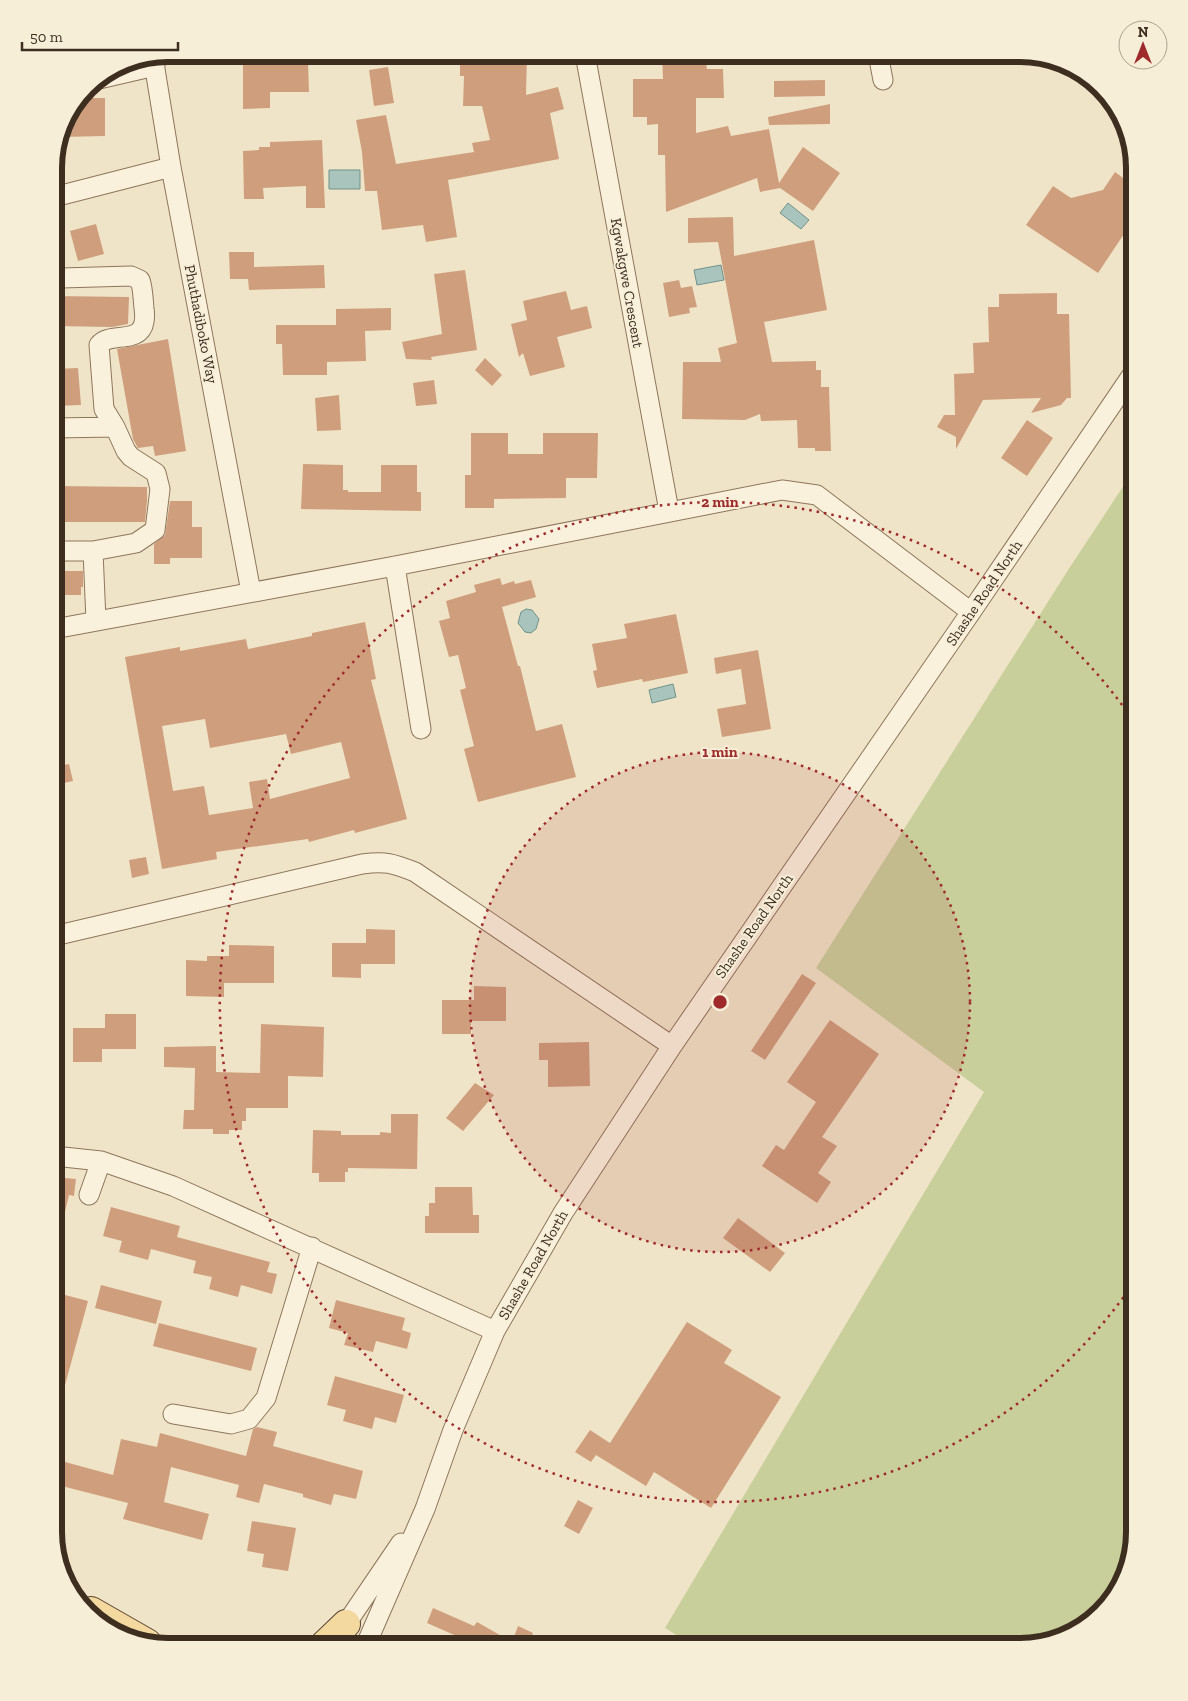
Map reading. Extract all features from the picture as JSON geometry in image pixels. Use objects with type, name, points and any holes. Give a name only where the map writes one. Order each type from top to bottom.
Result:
[{"type":"street","name":"Kgwakgwe Crescent","points":[[586,63],[669,511]]},
{"type":"street","points":[[880,63],[883,80]]},
{"type":"street","name":"Phuthadiboko Way","points":[[154,64],[171,167],[251,592]]},
{"type":"street","points":[[63,195],[171,167]]},
{"type":"street","points":[[63,278],[131,276],[138,278],[141,284],[145,316],[141,328],[130,337],[103,340],[98,345],[104,409],[115,427],[126,452],[156,473],[160,489],[155,530],[136,543],[92,551],[63,551]]},
{"type":"street","name":"Shashe Road North","points":[[369,1638],[425,1509],[453,1430],[495,1331],[563,1213],[672,1046],[1126,384]]},
{"type":"street","points":[[63,428],[115,427]]},
{"type":"street","points":[[63,627],[395,566],[782,490],[817,495],[971,612]]},
{"type":"street","points":[[92,551],[96,621]]},
{"type":"street","points":[[395,566],[421,729]]},
{"type":"street","points":[[63,934],[362,864],[383,862],[398,865],[415,872],[672,1046]]},
{"type":"street","points":[[63,1157],[101,1161],[174,1186],[495,1331]]},
{"type":"street","points":[[89,1195],[101,1161]]},
{"type":"street","points":[[173,1414],[231,1424],[249,1419],[266,1398],[312,1247]]},
{"type":"street","name":"Shashe Road North","points":[[340,1635],[425,1509]]},
{"type":"green space","points":[[1126,482],[1126,1532],[1122,1560],[1104,1597],[1084,1617],[1060,1630],[1033,1638],[681,1638],[665,1628],[984,1092],[816,968],[1070,567]]},
{"type":"water","points":[[329,170],[360,170],[360,189],[329,189]]},
{"type":"water","points":[[788,203],[809,220],[801,229],[780,213]]},
{"type":"water","points":[[721,265],[724,280],[697,285],[694,270]]},
{"type":"water","points":[[526,609],[532,610],[539,619],[536,629],[531,633],[525,632],[518,623],[521,612]]},
{"type":"water","points":[[673,684],[676,697],[652,703],[649,690]]},
{"type":"building","points":[[243,63],[308,63],[309,92],[270,92],[270,108],[243,109]]},
{"type":"building","points":[[460,63],[527,63],[526,95],[558,87],[564,109],[550,113],[559,159],[448,180],[457,237],[426,242],[423,225],[382,230],[377,191],[365,191],[362,152],[356,120],[386,115],[396,164],[474,152],[472,143],[490,140],[482,106],[463,106],[464,76],[460,76]]},
{"type":"building","points":[[662,63],[706,63],[707,69],[723,69],[724,98],[696,98],[696,133],[728,126],[731,136],[769,129],[779,183],[803,147],[840,173],[813,211],[780,188],[760,192],[757,178],[666,212],[665,155],[658,155],[658,124],[647,125],[647,117],[633,117],[633,79],[663,79]]},
{"type":"building","points":[[388,67],[394,103],[374,106],[369,70]]},
{"type":"building","points":[[825,80],[825,96],[774,97],[774,81]]},
{"type":"building","points":[[90,98],[105,98],[105,136],[68,137],[80,110]]},
{"type":"building","points":[[830,104],[830,124],[769,125],[768,117]]},
{"type":"building","points":[[322,140],[325,208],[306,208],[306,186],[263,188],[264,199],[244,199],[243,151],[259,150],[259,147],[270,147],[270,142]]},
{"type":"building","points":[[1115,172],[1126,180],[1126,231],[1098,273],[1026,225],[1053,186],[1071,198],[1103,190]]},
{"type":"building","points":[[733,217],[734,256],[814,240],[827,310],[764,322],[772,362],[816,361],[816,370],[821,370],[821,387],[829,387],[831,451],[815,451],[815,448],[798,448],[797,420],[761,421],[760,414],[745,420],[682,419],[683,362],[721,362],[718,348],[737,343],[718,242],[688,243],[688,218]]},
{"type":"building","points":[[96,224],[104,254],[78,261],[70,231]]},
{"type":"building","points":[[229,252],[254,252],[254,267],[324,265],[325,288],[249,290],[248,279],[230,279]]},
{"type":"building","points":[[465,270],[477,350],[431,357],[432,360],[406,359],[402,342],[442,334],[434,274]]},
{"type":"building","points":[[679,280],[681,288],[692,286],[697,307],[689,308],[690,313],[669,317],[663,283]]},
{"type":"building","points":[[566,291],[571,310],[587,306],[592,328],[557,337],[565,367],[530,376],[523,353],[519,357],[511,324],[527,320],[523,301]]},
{"type":"building","points":[[1057,293],[1057,314],[1069,314],[1071,398],[1067,398],[1061,405],[1031,413],[1041,398],[983,400],[956,449],[956,437],[937,427],[944,415],[955,415],[954,374],[974,373],[973,343],[989,342],[988,307],[999,307],[999,294]]},
{"type":"building","points":[[63,296],[129,297],[128,324],[112,327],[63,326]]},
{"type":"building","points":[[391,308],[391,330],[365,331],[366,361],[327,362],[327,375],[283,375],[282,344],[276,344],[276,325],[336,325],[336,309]]},
{"type":"building","points":[[168,339],[186,451],[155,456],[153,446],[138,448],[133,439],[117,349]]},
{"type":"building","points":[[485,358],[502,375],[492,386],[475,370]]},
{"type":"building","points":[[78,368],[81,405],[63,406],[63,369]]},
{"type":"building","points":[[434,380],[437,404],[416,406],[413,383]]},
{"type":"building","points":[[339,395],[341,430],[317,431],[315,398]]},
{"type":"building","points":[[1027,420],[1053,438],[1027,476],[1001,458]]},
{"type":"building","points":[[471,433],[508,433],[508,454],[543,454],[543,433],[598,433],[597,478],[566,478],[566,498],[494,499],[494,508],[465,508],[465,475],[471,475]]},
{"type":"building","points":[[303,464],[343,465],[343,490],[348,490],[348,492],[381,492],[381,465],[417,465],[417,492],[421,492],[421,511],[301,509]]},
{"type":"building","points":[[63,486],[147,487],[145,522],[63,522]]},
{"type":"building","points":[[170,501],[192,501],[192,527],[202,527],[202,558],[170,558],[170,564],[154,564],[154,544],[165,535]]},
{"type":"building","points":[[63,571],[83,571],[81,595],[63,595]]},
{"type":"building","points":[[500,578],[502,585],[514,581],[515,584],[531,580],[536,597],[502,607],[518,666],[520,666],[536,731],[562,724],[576,777],[478,802],[464,749],[474,746],[460,690],[466,688],[458,655],[449,657],[439,621],[450,618],[446,601],[476,592],[474,585]]},
{"type":"building","points":[[676,614],[688,673],[643,682],[642,679],[597,688],[593,671],[597,670],[592,644],[627,638],[624,624]]},
{"type":"building","points":[[365,622],[376,679],[371,680],[407,819],[355,833],[354,830],[309,842],[308,839],[216,852],[217,859],[162,869],[125,657],[180,647],[180,651],[246,639],[248,649],[312,636],[312,633]],"holes":[[[205,719],[210,748],[286,734],[291,754],[341,742],[350,778],[270,799],[267,779],[249,782],[253,808],[209,815],[204,786],[173,791],[162,726]]]},
{"type":"building","points":[[758,650],[771,729],[722,737],[717,709],[746,704],[741,669],[716,674],[714,658]]},
{"type":"building","points":[[69,764],[73,781],[63,783],[63,765]]},
{"type":"building","points":[[146,857],[149,874],[132,878],[129,860]]},
{"type":"building","points":[[366,929],[395,930],[395,964],[361,964],[361,978],[332,977],[332,943],[366,943]]},
{"type":"building","points":[[229,945],[274,946],[274,983],[224,983],[224,997],[186,996],[186,960],[207,961],[207,956],[229,956]]},
{"type":"building","points":[[802,974],[816,983],[765,1060],[751,1051]]},
{"type":"building","points":[[474,986],[506,987],[506,1021],[471,1021],[471,1034],[442,1034],[442,1000],[474,1000]]},
{"type":"building","points":[[105,1014],[136,1014],[136,1049],[102,1049],[102,1062],[73,1062],[73,1028],[105,1028]]},
{"type":"building","points":[[830,1020],[879,1054],[822,1137],[837,1146],[818,1173],[831,1182],[817,1203],[762,1166],[776,1145],[784,1150],[816,1102],[787,1082]]},
{"type":"building","points":[[261,1024],[324,1027],[323,1077],[288,1076],[288,1108],[246,1108],[246,1121],[242,1121],[242,1130],[229,1130],[229,1134],[213,1134],[213,1129],[183,1129],[184,1110],[194,1110],[195,1068],[164,1067],[164,1047],[216,1046],[216,1072],[260,1073]]},
{"type":"building","points":[[589,1042],[590,1086],[548,1087],[548,1060],[539,1060],[539,1043]]},
{"type":"building","points":[[475,1083],[494,1095],[463,1131],[446,1118]]},
{"type":"building","points":[[391,1114],[418,1114],[417,1169],[348,1168],[348,1172],[345,1172],[345,1182],[319,1182],[319,1173],[312,1173],[313,1130],[341,1131],[341,1135],[380,1135],[380,1132],[391,1133]]},
{"type":"building","points":[[63,1178],[76,1179],[74,1196],[69,1195],[63,1220]]},
{"type":"building","points":[[435,1187],[472,1187],[473,1215],[479,1215],[479,1233],[425,1233],[425,1216],[429,1216],[429,1203],[435,1203]]},
{"type":"building","points":[[111,1207],[180,1226],[177,1237],[270,1262],[267,1272],[277,1274],[272,1294],[241,1285],[238,1297],[209,1289],[212,1277],[193,1273],[196,1261],[151,1249],[148,1260],[119,1252],[122,1241],[103,1236]]},
{"type":"building","points":[[738,1218],[785,1253],[770,1272],[723,1238]]},
{"type":"building","points":[[101,1285],[162,1301],[156,1324],[95,1308]]},
{"type":"building","points":[[65,1295],[88,1301],[63,1392],[63,1302]]},
{"type":"building","points":[[336,1300],[405,1318],[402,1330],[411,1333],[407,1349],[376,1341],[373,1352],[344,1345],[348,1333],[329,1328]]},
{"type":"building","points":[[687,1322],[732,1350],[724,1363],[781,1397],[711,1508],[654,1472],[646,1486],[596,1455],[591,1462],[575,1452],[590,1430],[610,1443]]},
{"type":"building","points":[[159,1323],[257,1348],[251,1371],[153,1346]]},
{"type":"building","points":[[335,1376],[404,1395],[396,1423],[375,1417],[372,1429],[343,1421],[346,1410],[327,1405]]},
{"type":"building","points":[[257,1427],[277,1432],[273,1446],[363,1471],[356,1499],[334,1494],[331,1505],[303,1497],[303,1494],[264,1484],[259,1503],[236,1497],[239,1485],[171,1467],[164,1502],[209,1514],[202,1540],[123,1519],[128,1503],[63,1486],[63,1461],[113,1475],[121,1439],[157,1447],[160,1433],[246,1456],[253,1429]]},
{"type":"building","points":[[578,1500],[593,1508],[579,1534],[564,1526]]},
{"type":"building","points":[[252,1521],[296,1528],[288,1571],[262,1567],[264,1554],[247,1551]]},
{"type":"building","points":[[433,1608],[474,1626],[477,1622],[505,1638],[461,1638],[427,1623]]},
{"type":"building","points":[[518,1626],[533,1633],[531,1638],[514,1638]]}]
